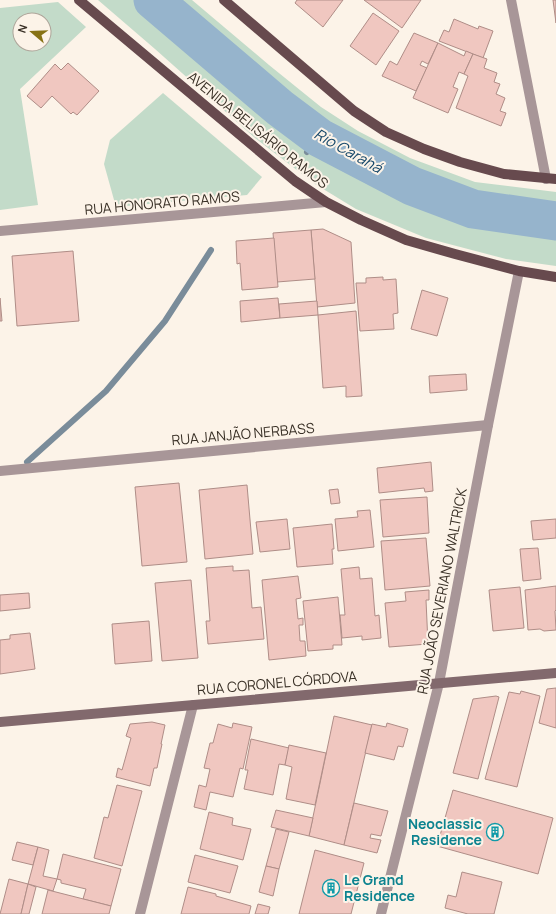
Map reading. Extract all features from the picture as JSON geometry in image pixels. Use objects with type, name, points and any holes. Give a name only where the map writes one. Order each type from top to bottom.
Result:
[{"type":"main road","name":"AVENIDA BELISÁRIO RAMOS","points":[[79,0],[295,181],[326,202],[361,220],[406,240],[519,270],[556,277]]},
{"type":"main road","points":[[224,0],[354,111],[386,132],[424,149],[460,162],[504,174],[556,179]]},
{"type":"street","points":[[511,0],[546,179]]},
{"type":"street","name":"RUA HONORATO RAMOS","points":[[0,231],[326,202]]},
{"type":"street","name":"RUA JOÃO SEVERIANO WALTRICK","points":[[381,914],[439,683],[519,270]]},
{"type":"street","name":"RUA JANJÃO NERBASS","points":[[0,471],[488,425]]},
{"type":"street","name":"RUA CORONEL CÓRDOVA","points":[[0,722],[556,673]]},
{"type":"street","points":[[140,914],[193,705]]},
{"type":"green space","points":[[98,0],[192,0],[321,107],[358,131],[410,158],[475,182],[556,192],[556,266],[506,259],[426,238],[356,209],[315,184],[255,138]]},
{"type":"green space","points":[[58,2],[86,27],[20,89],[38,205],[0,210],[0,8]]},
{"type":"green space","points":[[163,93],[262,177],[247,195],[116,207],[104,164],[110,140]]},
{"type":"building","points":[[297,0],[343,0],[323,27],[295,3]]},
{"type":"building","points":[[364,0],[421,0],[402,28]]},
{"type":"building","points":[[553,0],[556,0],[556,23]]},
{"type":"building","points":[[373,13],[399,31],[376,65],[350,46]]},
{"type":"building","points":[[454,19],[478,29],[479,26],[493,31],[483,58],[439,41],[444,30],[449,32]]},
{"type":"building","points":[[414,33],[438,43],[428,64],[422,61],[420,65],[427,68],[416,91],[382,76],[390,61],[397,65]]},
{"type":"building","points":[[438,43],[464,56],[466,51],[473,54],[464,74],[459,72],[453,87],[458,89],[448,113],[413,98]]},
{"type":"building","points":[[473,54],[487,59],[484,68],[497,73],[494,82],[500,84],[496,94],[505,98],[500,111],[506,113],[501,126],[456,108],[468,76],[464,74]]},
{"type":"building","points":[[68,63],[99,91],[77,115],[73,112],[71,114],[52,96],[41,108],[27,96],[55,64],[61,70]]},
{"type":"building","points":[[323,229],[351,242],[355,303],[317,307],[311,230]]},
{"type":"building","points":[[311,230],[315,279],[277,282],[273,233]]},
{"type":"building","points":[[274,238],[278,287],[242,290],[240,263],[237,264],[236,241]]},
{"type":"building","points":[[73,251],[79,321],[17,326],[12,256]]},
{"type":"building","points":[[383,277],[383,280],[396,279],[398,313],[393,314],[394,329],[360,331],[356,283],[366,283],[366,278]]},
{"type":"building","points":[[422,290],[448,298],[437,336],[411,329]]},
{"type":"building","points":[[0,298],[2,321],[0,321]]},
{"type":"building","points":[[278,298],[280,318],[241,322],[240,301]]},
{"type":"building","points":[[317,301],[318,315],[280,318],[279,304]]},
{"type":"building","points":[[356,311],[362,396],[346,397],[346,386],[323,388],[318,315]]},
{"type":"building","points":[[466,374],[467,390],[430,393],[429,376]]},
{"type":"building","points":[[431,462],[433,491],[425,492],[424,488],[379,493],[377,468]]},
{"type":"building","points":[[179,483],[187,562],[142,566],[135,487]]},
{"type":"building","points":[[247,485],[253,554],[205,559],[199,490]]},
{"type":"building","points":[[338,489],[340,503],[331,504],[329,490]]},
{"type":"building","points":[[427,497],[429,533],[383,537],[380,500]]},
{"type":"building","points":[[370,510],[374,547],[338,551],[335,519],[358,517],[357,511]]},
{"type":"building","points":[[287,519],[290,549],[260,552],[256,522]]},
{"type":"building","points":[[556,519],[556,538],[533,540],[531,521]]},
{"type":"building","points":[[332,524],[334,549],[332,549],[333,564],[297,567],[293,528]]},
{"type":"building","points":[[426,538],[430,586],[385,590],[381,541]]},
{"type":"building","points":[[538,548],[541,579],[523,581],[520,549]]},
{"type":"building","points":[[233,566],[233,571],[249,570],[252,608],[261,607],[264,639],[208,644],[206,621],[210,621],[206,568]]},
{"type":"building","points":[[359,567],[360,579],[372,578],[375,616],[379,615],[381,638],[362,640],[362,636],[342,638],[340,615],[345,615],[341,569]]},
{"type":"building","points":[[298,576],[301,598],[296,599],[298,619],[303,618],[303,625],[299,625],[300,641],[305,641],[306,656],[269,660],[262,580]]},
{"type":"building","points":[[191,580],[198,658],[162,661],[155,583]]},
{"type":"building","points":[[556,586],[556,630],[528,630],[525,590]]},
{"type":"building","points":[[520,587],[524,628],[493,631],[489,590]]},
{"type":"building","points":[[429,590],[429,600],[426,600],[428,644],[389,647],[385,603],[406,601],[405,592]]},
{"type":"building","points":[[29,593],[30,608],[0,611],[0,595]]},
{"type":"building","points":[[338,597],[342,645],[333,645],[333,649],[308,651],[303,601]]},
{"type":"building","points":[[149,621],[152,661],[115,664],[112,624]]},
{"type":"building","points":[[30,633],[35,669],[0,674],[0,640],[10,639],[10,635]]},
{"type":"building","points":[[556,688],[556,728],[539,723],[547,689]]},
{"type":"building","points":[[521,691],[540,696],[517,787],[485,779],[509,692],[520,694]]},
{"type":"building","points":[[496,696],[499,697],[478,779],[453,773],[473,699]]},
{"type":"building","points":[[334,716],[372,725],[344,845],[309,836]]},
{"type":"building","points":[[152,722],[165,725],[157,768],[154,768],[150,786],[116,777],[118,768],[122,770],[131,738],[126,736],[130,724]]},
{"type":"building","points":[[233,723],[252,727],[243,769],[240,768],[233,797],[210,792],[206,810],[194,807],[199,785],[206,787],[210,769],[204,768],[210,743],[213,743],[218,724],[232,728]]},
{"type":"building","points":[[387,723],[408,729],[403,747],[398,746],[394,760],[365,753],[372,724],[386,727]]},
{"type":"building","points":[[251,739],[289,748],[285,765],[279,764],[273,795],[244,789],[248,770],[245,770]]},
{"type":"building","points":[[289,745],[326,753],[315,805],[286,799],[292,767],[285,765]]},
{"type":"building","points":[[117,785],[142,791],[122,866],[94,858],[104,817],[108,818]]},
{"type":"building","name":"Neoclassic Residence","points":[[453,790],[553,818],[538,874],[437,846]]},
{"type":"building","points":[[354,803],[388,811],[381,836],[371,834],[370,838],[381,840],[377,853],[344,845]]},
{"type":"building","points":[[276,810],[313,818],[309,836],[271,827]]},
{"type":"building","points":[[209,812],[233,818],[232,825],[251,829],[243,860],[200,849]]},
{"type":"building","points":[[276,829],[289,832],[279,869],[266,866]]},
{"type":"building","points":[[17,842],[38,847],[33,865],[12,860]]},
{"type":"building","points":[[38,847],[49,850],[43,876],[57,879],[53,891],[28,884]]},
{"type":"building","name":"Le Grand Residence","points":[[315,850],[364,863],[351,914],[299,914]]},
{"type":"building","points":[[63,854],[121,869],[111,906],[83,899],[86,889],[61,883],[61,880],[57,879]]},
{"type":"building","points":[[195,855],[238,866],[230,893],[188,882]]},
{"type":"building","points":[[266,866],[279,869],[273,896],[259,892]]},
{"type":"building","points":[[462,872],[502,882],[494,914],[468,914],[445,908],[448,895],[456,897]]},
{"type":"building","points":[[9,879],[28,884],[21,914],[0,914]]},
{"type":"building","points":[[28,884],[36,887],[29,914],[21,914]]},
{"type":"building","points":[[188,887],[216,894],[216,896],[251,906],[249,914],[181,914]]},
{"type":"building","points":[[48,890],[111,906],[109,914],[42,914]]},
{"type":"building","points":[[258,904],[270,907],[268,914],[255,914]]},
{"type":"waterway","name":"Rio Carahá","points":[[153,0],[280,108],[320,138],[412,186],[473,209],[556,221]]},
{"type":"waterway","points":[[307,152],[320,138]]},
{"type":"waterway","points":[[27,462],[106,391],[165,321],[211,250]]},
{"type":"place","name":"Neoclassic Residence","points":[[495,832]]},
{"type":"place","name":"Le Grand Residence","points":[[331,888]]}]
